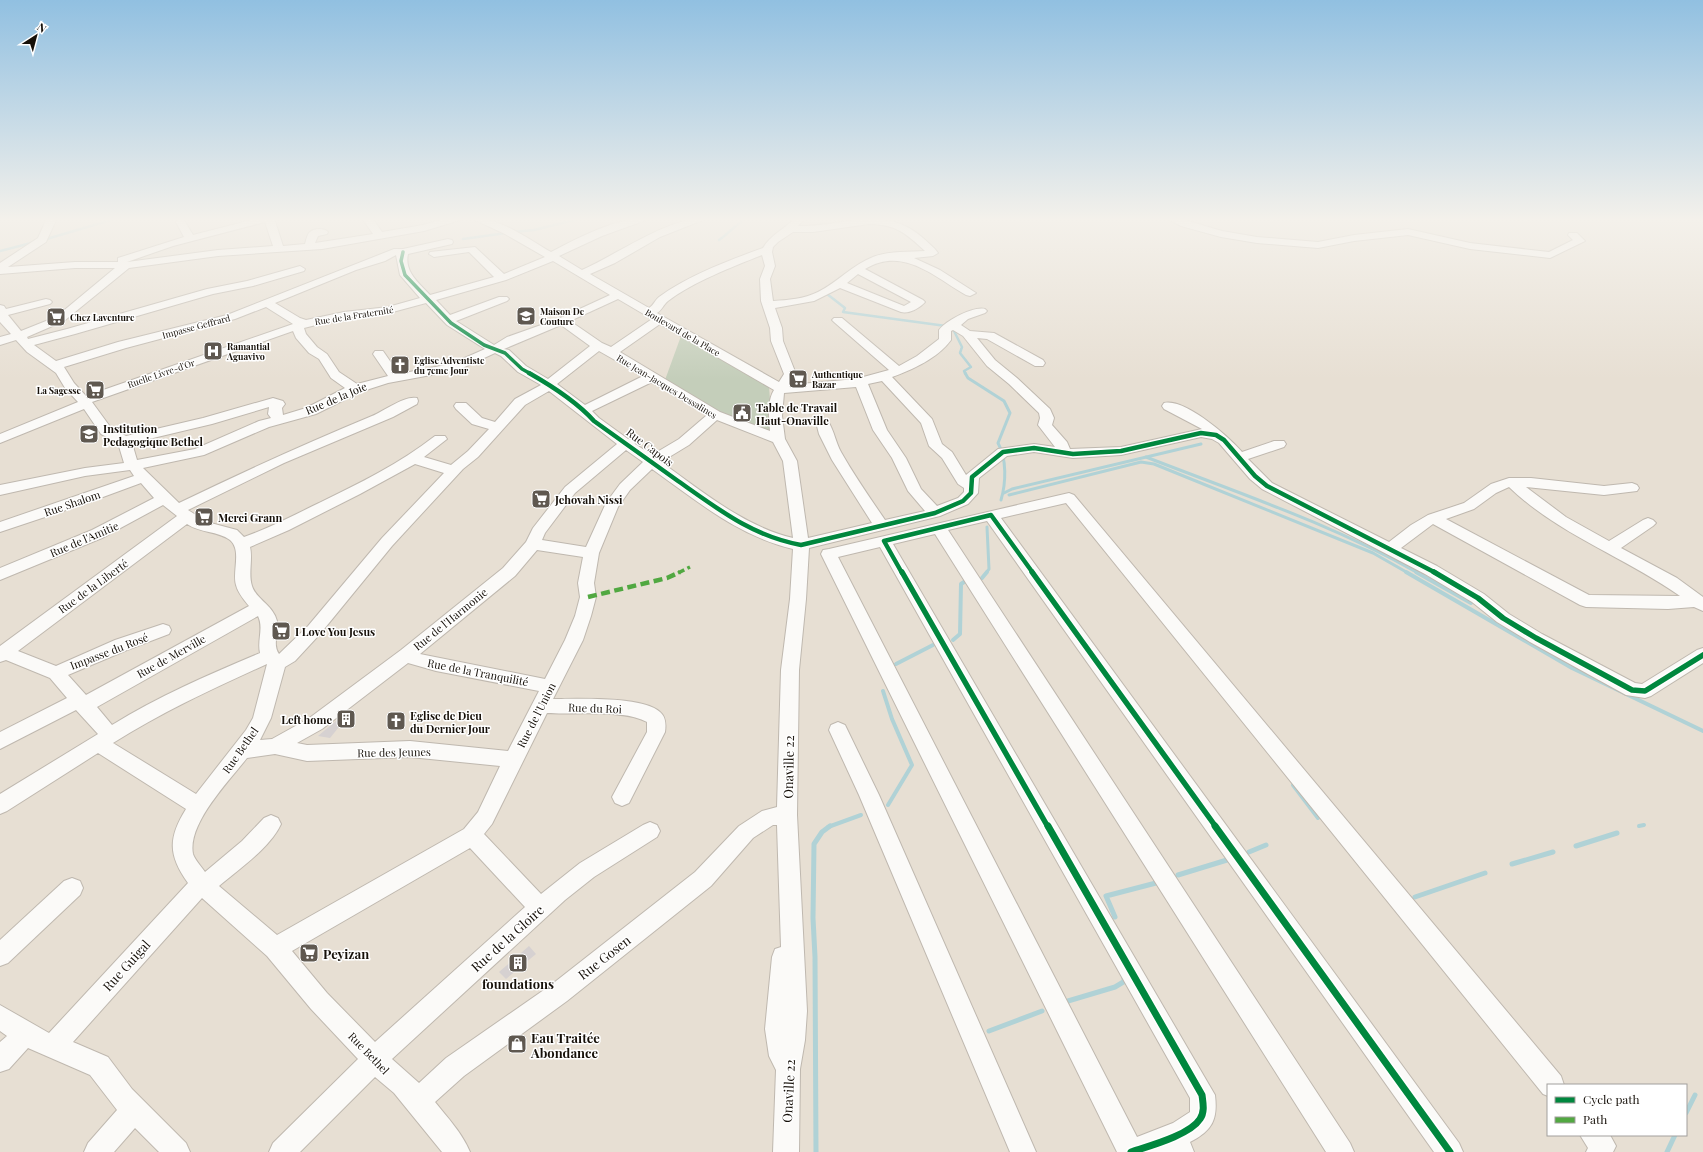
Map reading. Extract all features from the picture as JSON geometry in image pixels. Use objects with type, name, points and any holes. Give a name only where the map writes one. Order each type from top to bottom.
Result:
[{"type":"street","points":[[22,338],[60,319],[117,272]]},
{"type":"street","points":[[0,341],[71,332],[211,291],[249,284],[273,272]]},
{"type":"street","points":[[304,272],[303,276],[310,284]]},
{"type":"street","name":"Impasse Geffrard","points":[[54,366],[122,345],[225,319],[342,272]]},
{"type":"street","name":"Rue Capois","points":[[404,272],[405,275],[448,320],[484,345],[505,353],[522,369],[548,384],[584,410],[594,421],[629,444],[677,481],[755,532],[801,549],[829,554],[882,533]]},
{"type":"street","points":[[495,272],[502,278]]},
{"type":"street","name":"Rue de la Fraternité","points":[[267,303],[302,324],[344,316],[389,310],[502,278],[518,272]]},
{"type":"street","name":"Boulevard de la Place","points":[[578,272],[782,388]]},
{"type":"street","points":[[582,274],[587,272]]},
{"type":"street","points":[[612,352],[655,315],[662,300],[714,272]]},
{"type":"street","name":"Onaville 22","points":[[768,272],[765,279],[767,301],[777,341],[790,374],[778,393],[775,416],[778,439],[790,461],[792,484],[799,522],[801,549],[798,599],[790,670],[787,815],[790,925],[784,933],[784,972],[777,1012],[781,1058],[788,1069],[786,1152]]},
{"type":"street","points":[[769,305],[811,298],[840,284],[854,272]]},
{"type":"street","points":[[840,284],[905,310],[919,302],[862,272]]},
{"type":"street","points":[[934,272],[970,293]]},
{"type":"street","name":"Rue de la Joie","points":[[0,490],[94,470],[139,471],[199,452],[216,443],[280,419],[311,411],[344,393],[355,389],[396,378],[454,367],[495,349],[511,340],[562,322],[618,295]]},
{"type":"street","points":[[147,297],[152,309]]},
{"type":"street","points":[[448,320],[503,299]]},
{"type":"street","points":[[46,302],[1,310],[4,319],[37,354],[61,371],[69,385],[85,402],[106,431],[124,441],[207,421],[273,402],[278,404],[275,408],[276,414],[280,419]]},
{"type":"street","points":[[782,388],[799,390],[861,383],[885,377],[911,366],[937,349],[945,340],[945,330],[964,317],[981,311]]},
{"type":"street","points":[[838,320],[898,371]]},
{"type":"street","name":"Rue Jean-Jacques Dessalines","points":[[562,322],[598,346],[612,352],[715,415],[778,439]]},
{"type":"street","points":[[302,324],[300,335],[313,350],[323,357],[335,375],[355,389]]},
{"type":"street","name":"Ruelle Livre-d'Or","points":[[0,439],[85,402],[159,373],[256,342],[302,324]]},
{"type":"street","points":[[952,324],[967,334],[991,363],[1013,381],[1045,412],[1047,418],[1045,425],[1062,445],[1063,452]]},
{"type":"street","points":[[967,334],[990,336],[1039,363]]},
{"type":"street","points":[[0,805],[138,718],[185,694],[273,660],[289,656],[314,630],[374,558],[454,471],[473,454],[520,402],[544,389],[548,384],[598,346]]},
{"type":"street","points":[[379,354],[396,378]]},
{"type":"street","points":[[584,410],[652,376]]},
{"type":"street","points":[[885,377],[927,422],[936,446],[947,455],[963,480],[971,486]]},
{"type":"street","points":[[861,383],[880,430],[899,458],[915,491],[937,520],[1341,1152]]},
{"type":"street","points":[[177,508],[279,460],[388,414],[412,401]]},
{"type":"street","points":[[461,406],[476,421],[497,427]]},
{"type":"street","points":[[1169,406],[1201,423],[1213,431],[1216,436]]},
{"type":"street","name":"Rue de l'Union","points":[[275,948],[422,865],[471,835],[485,818],[574,640],[583,616],[588,596],[586,583],[591,553],[612,506],[625,487],[652,461],[684,442],[715,415]]},
{"type":"street","points":[[824,426],[824,431],[840,460],[1202,1095],[1204,1109],[1200,1120],[1189,1129],[1177,1144],[1148,1147],[1131,1152],[829,554]]},
{"type":"street","points":[[937,520],[963,501],[971,493],[972,477],[1003,452],[1034,448],[1073,454],[1121,451],[1192,434],[1207,433],[1224,440],[1255,476],[1267,486],[1431,570],[1478,598],[1503,618],[1536,638],[1632,690],[1645,691],[1703,655]]},
{"type":"street","points":[[124,441],[129,460],[177,508],[198,525],[231,534],[241,544],[354,493],[414,459],[440,439]]},
{"type":"street","name":"Rue de l'Harmonie","points":[[239,752],[275,746],[315,724],[407,655],[509,572],[533,544],[538,532],[570,490],[615,451],[629,444]]},
{"type":"street","points":[[1240,457],[1279,444]]},
{"type":"street","points":[[414,459],[454,471]]},
{"type":"street","name":"Rue Shalom","points":[[0,527],[79,501],[139,471]]},
{"type":"street","points":[[1513,483],[1531,500],[1547,512],[1680,588],[1700,604]]},
{"type":"street","points":[[1390,550],[1412,531],[1433,518],[1468,506],[1501,484],[1533,483],[1620,491],[1632,488]]},
{"type":"street","points":[[801,549],[882,533],[937,520],[991,515],[1069,498],[1551,1084]]},
{"type":"street","name":"Rue de l'Amitie","points":[[0,574],[97,534],[177,508]]},
{"type":"street","name":"Rue de la Liberté","points":[[2,653],[177,508]]},
{"type":"street","points":[[991,515],[1450,1152]]},
{"type":"street","points":[[1433,518],[1586,601],[1700,604]]},
{"type":"street","points":[[1610,548],[1648,523]]},
{"type":"street","name":"Rue Bethel","points":[[241,544],[244,587],[252,601],[268,619],[266,644],[273,660],[262,718],[253,734],[200,804],[188,824],[182,839],[185,860],[203,885],[275,948],[319,1001],[375,1060],[419,1102],[457,1152]]},
{"type":"street","points":[[533,544],[591,553]]},
{"type":"street","name":"Rue de Merville","points":[[0,741],[81,703],[259,608]]},
{"type":"street","name":"Impasse du Rosé","points":[[56,673],[121,645],[163,630]]},
{"type":"street","points":[[2,653],[56,673],[81,703],[104,740],[190,802],[200,804]]},
{"type":"street","name":"Rue de la Tranquilité","points":[[407,655],[424,662],[449,668],[498,675],[550,687]]},
{"type":"street","name":"Rue du Roi","points":[[541,705],[625,708],[649,714],[655,718],[657,723],[656,732],[622,797]]},
{"type":"street","points":[[838,730],[869,795],[1023,1152]]},
{"type":"street","name":"Rue des Jeunes","points":[[275,746],[308,753],[410,749],[513,760]]},
{"type":"street","name":"Rue Gosen","points":[[419,1102],[433,1086],[455,1067],[559,993],[703,879],[746,832],[769,817],[787,815]]},
{"type":"street","name":"Rue Guigal","points":[[52,1047],[203,885],[249,848],[271,824]]},
{"type":"street","name":"Rue de la Gloire","points":[[282,1152],[375,1060],[540,908],[587,870],[650,831]]},
{"type":"street","points":[[471,835],[540,908]]},
{"type":"street","points":[[0,954],[72,888]]},
{"type":"street","points":[[0,1017],[25,1034],[52,1047],[84,1058],[99,1066],[123,1098],[177,1152]]},
{"type":"street","points":[[0,1060],[25,1034]]},
{"type":"street","points":[[97,1152],[134,1110]]},
{"type":"street","points":[[1594,1136],[1602,1146],[1599,1152]]},
{"type":"green space","points":[[681,336],[769,387],[773,436],[722,417],[665,380]]},
{"type":"building","points":[[343,715],[347,717],[330,738],[318,736]]},
{"type":"building","name":"foundations","points":[[529,946],[536,954],[506,979],[499,972]]},
{"type":"waterway","points":[[827,294],[845,308],[843,312],[946,326]]},
{"type":"waterway","points":[[952,327],[962,347],[960,353],[971,367],[964,371],[966,374]]},
{"type":"waterway","points":[[965,373],[968,378],[1004,401],[1010,413],[998,443],[1003,456],[1005,471],[1001,500]]},
{"type":"waterway","points":[[1146,457],[1201,444]]},
{"type":"waterway","points":[[1004,493],[1012,489],[1146,457]]},
{"type":"waterway","points":[[1146,457],[1318,524],[1385,555],[1418,573]]},
{"type":"waterway","points":[[1009,495],[1141,462],[1154,464],[1373,553],[1408,573]]},
{"type":"waterway","points":[[986,573],[989,569],[987,527]]},
{"type":"waterway","points":[[982,578],[987,572]]},
{"type":"waterway","points":[[1406,572],[1572,668],[1703,731]]},
{"type":"waterway","points":[[1416,572],[1471,603]]},
{"type":"waterway","points":[[953,640],[960,634],[961,584],[964,582]]},
{"type":"waterway","points":[[896,664],[933,645]]},
{"type":"waterway","points":[[883,691],[892,719],[912,765],[888,805]]},
{"type":"waterway","points":[[1293,785],[1318,818]]},
{"type":"waterway","points":[[829,827],[861,815]]},
{"type":"waterway","points":[[1639,826],[1644,825]]},
{"type":"waterway","points":[[816,1152],[815,957],[813,918],[814,844],[822,832],[829,827]]},
{"type":"waterway","points":[[1576,846],[1617,833]]},
{"type":"waterway","points":[[1249,852],[1266,845]]},
{"type":"waterway","points":[[1512,864],[1553,852]]},
{"type":"waterway","points":[[1178,875],[1227,860]]},
{"type":"waterway","points":[[1415,897],[1485,873]]},
{"type":"waterway","points":[[1115,917],[1106,896],[1156,883]]},
{"type":"waterway","points":[[1068,1001],[1115,987],[1125,981],[1124,979]]},
{"type":"waterway","points":[[989,1031],[1042,1011]]},
{"type":"waterway","points":[[1687,1111],[1695,1095]]},
{"type":"waterway","points":[[1667,1152],[1675,1136]]},
{"type":"marked path","points":[[588,597],[667,578],[690,567]]},
{"type":"cycle path","points":[[404,272],[405,275],[451,323],[484,345],[505,353],[522,369],[548,384],[584,410],[594,421],[732,519],[783,541],[801,545],[935,513],[963,501],[971,493],[972,477],[1003,452],[1034,448],[1073,454],[1121,451],[1201,433],[1216,435],[1224,440],[1255,476],[1267,486],[1431,570],[1478,598],[1503,618],[1536,638],[1632,690],[1645,691],[1703,655]]},
{"type":"cycle path","points":[[1131,1152],[1168,1139],[1195,1125],[1203,1114],[1202,1095],[884,541],[991,515],[1450,1152]]},
{"type":"place","name":"Maison De Couture","points":[[526,316]]},
{"type":"place","name":"Chez Laventure","points":[[56,317]]},
{"type":"place","name":"Ramantial Aguavivo","points":[[213,351]]},
{"type":"place","name":"Eglise Adventiste du 7eme Jour","points":[[400,365]]},
{"type":"place","name":"Authentique Bazar","points":[[798,379]]},
{"type":"place","name":"La Sagesse","points":[[95,390]]},
{"type":"place","name":"Table de Travail Haut-Onaville","points":[[742,413]]},
{"type":"place","name":"Institution Pedagogique Bethel","points":[[89,434]]},
{"type":"place","name":"Jehovah Nissi","points":[[541,499]]},
{"type":"place","name":"Merci Grann","points":[[204,517]]},
{"type":"place","name":"I Love You Jesus","points":[[281,631]]},
{"type":"place","name":"Left home","points":[[346,719]]},
{"type":"place","name":"Eglise de Dieu du Dernier Jour","points":[[396,721]]},
{"type":"place","name":"Peyizan","points":[[309,953]]},
{"type":"place","name":"foundations","points":[[518,963]]},
{"type":"place","name":"Eau Traitée Abondance","points":[[517,1044]]}]
